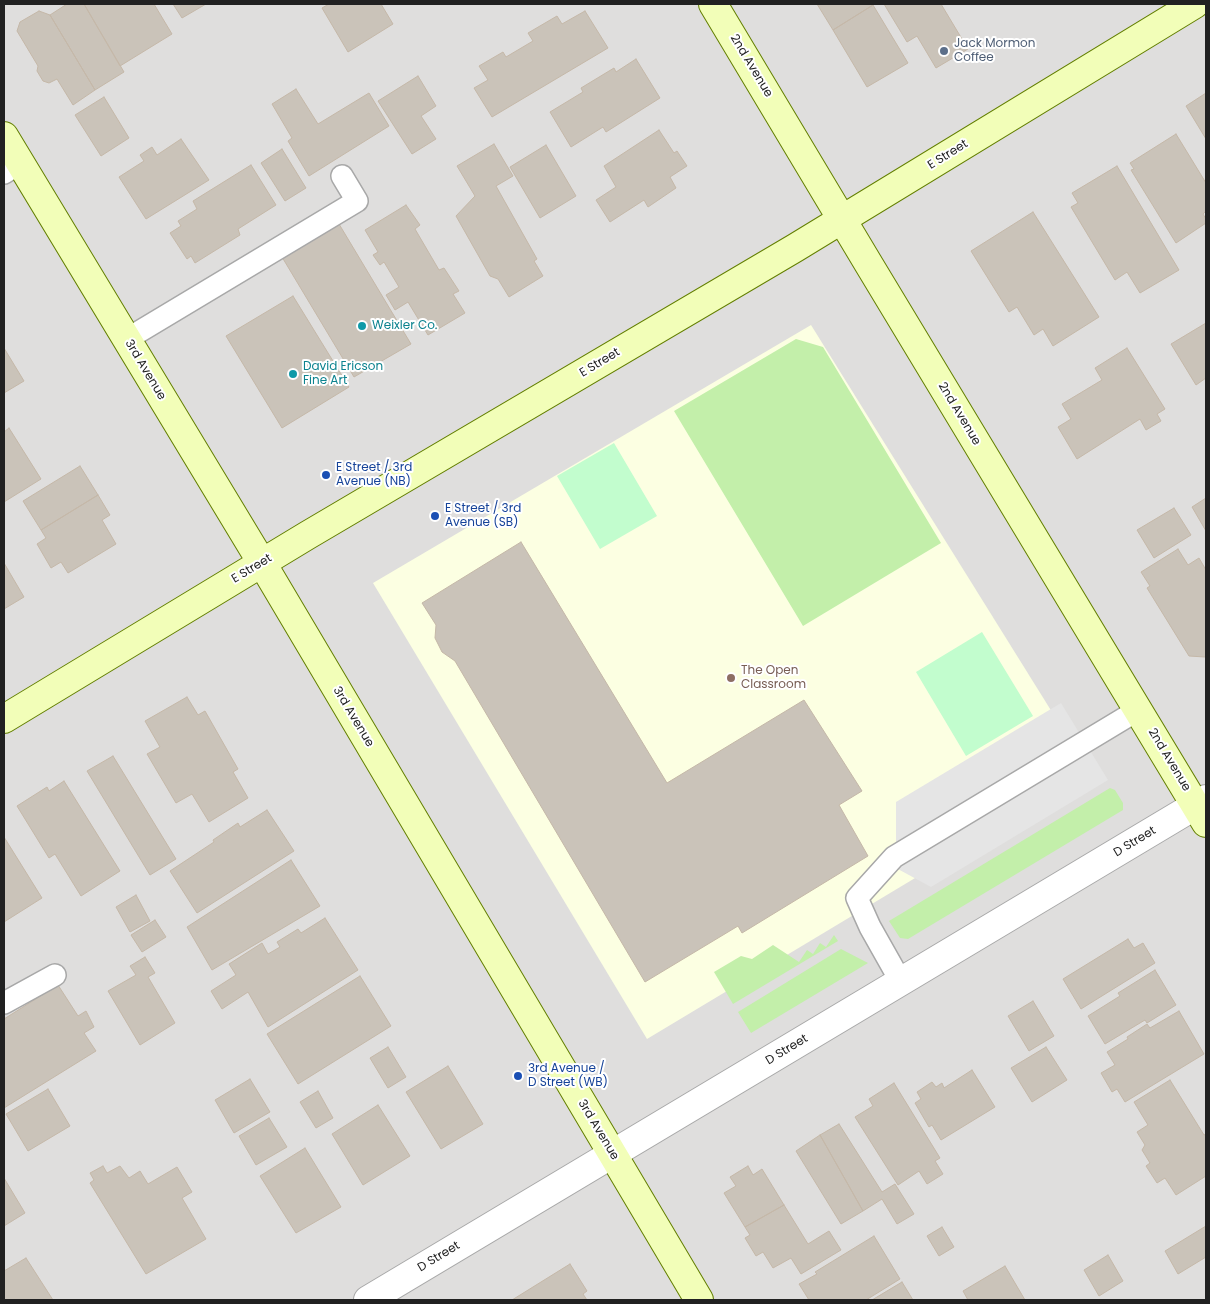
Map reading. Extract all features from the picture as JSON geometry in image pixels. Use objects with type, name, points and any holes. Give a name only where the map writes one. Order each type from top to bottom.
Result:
[{"type":"street","name":"2nd Avenue","points":[[713,4],[1138,710],[1203,809]]},
{"type":"street","name":"E Street","points":[[4,719],[262,563],[842,220],[1194,4]]},
{"type":"street","name":"3rd Avenue","points":[[4,136],[12,168],[127,340],[262,563],[699,1300]]},
{"type":"street","name":"D Street","points":[[368,1300],[901,982],[1203,809]]},
{"type":"lane","points":[[127,340],[357,201],[342,176]]},
{"type":"lane","points":[[901,982],[870,927],[857,898],[894,857],[1138,710]]},
{"type":"lane","points":[[4,1003],[55,975]]},
{"type":"shaded area","points":[[4,4],[1206,4],[1206,1300],[4,1300]]},
{"type":"shaded area","name":"The Open Classroom","points":[[811,325],[1090,773],[647,1039],[373,583]]},
{"type":"shaded area","points":[[1061,703],[1108,780],[931,887],[896,868],[896,802]]},
{"type":"green space","points":[[796,339],[823,347],[941,543],[803,626],[674,411]]},
{"type":"green space","points":[[614,443],[657,516],[600,549],[557,476]]},
{"type":"green space","points":[[982,632],[1033,716],[966,756],[916,672]]},
{"type":"green space","points":[[1110,788],[1115,790],[1123,803],[1123,810],[908,939],[900,938],[889,921]]},
{"type":"green space","points":[[834,935],[838,941],[733,1004],[714,972],[741,956],[752,959],[773,945],[799,962],[807,950],[813,954],[820,943],[826,947]]},
{"type":"green space","points":[[841,949],[868,963],[751,1033],[738,1012]]},
{"type":"building","points":[[67,4],[84,4],[124,72],[95,90],[50,15]]},
{"type":"building","points":[[84,4],[154,4],[172,34],[120,66]]},
{"type":"building","points":[[173,4],[206,4],[182,18]]},
{"type":"building","points":[[329,4],[381,4],[393,24],[348,52],[322,8]]},
{"type":"building","points":[[817,4],[872,4],[873,5],[833,30]]},
{"type":"building","points":[[884,4],[941,4],[968,49],[936,68],[917,36],[907,42]]},
{"type":"building","points":[[873,5],[908,63],[867,87],[833,30]]},
{"type":"building","points":[[39,11],[50,15],[95,90],[73,105],[57,79],[49,83],[43,81],[37,71],[38,66],[17,31],[20,22]]},
{"type":"building","points":[[585,11],[608,48],[492,117],[474,88],[488,80],[479,66],[503,52],[506,57],[533,41],[528,33],[557,16],[562,24]]},
{"type":"building","points":[[636,59],[660,98],[606,132],[603,127],[571,147],[550,112],[583,92],[581,88],[614,68],[616,72]]},
{"type":"building","points":[[418,76],[436,106],[421,116],[436,139],[412,154],[378,101]]},
{"type":"building","points":[[296,89],[318,124],[369,93],[389,126],[309,176],[288,141],[292,138],[272,104]]},
{"type":"building","points":[[1206,93],[1206,139],[1186,106]]},
{"type":"building","points":[[104,97],[129,138],[101,156],[75,115]]},
{"type":"building","points":[[659,130],[674,153],[677,151],[687,166],[670,177],[676,188],[648,207],[644,200],[610,222],[596,200],[616,187],[604,166]]},
{"type":"building","points":[[1176,134],[1206,183],[1206,211],[1203,214],[1206,223],[1176,243],[1131,170],[1134,169],[1130,163]]},
{"type":"building","points":[[181,139],[209,180],[146,219],[119,177],[144,161],[140,155],[152,147],[157,155]]},
{"type":"building","points":[[494,144],[513,176],[496,186],[537,259],[534,261],[543,276],[509,297],[498,279],[490,276],[456,216],[475,196],[457,166]]},
{"type":"building","points":[[546,145],[576,196],[540,218],[510,167]]},
{"type":"building","points":[[282,149],[306,188],[285,201],[261,163]]},
{"type":"building","points":[[251,165],[276,205],[238,229],[240,235],[195,263],[191,256],[187,259],[170,233],[181,226],[178,221],[197,209],[193,201]]},
{"type":"building","points":[[1117,166],[1179,270],[1140,293],[1127,272],[1115,280],[1071,207],[1078,203],[1072,193]]},
{"type":"building","points":[[406,205],[420,225],[415,229],[439,270],[444,268],[459,291],[453,294],[465,313],[428,335],[408,302],[395,310],[386,295],[399,287],[384,262],[380,265],[373,255],[378,252],[365,230]]},
{"type":"building","points":[[1033,212],[1099,317],[1053,346],[1043,329],[1034,335],[1017,307],[1009,312],[971,251]]},
{"type":"building","points":[[339,224],[411,344],[354,377],[282,257]]},
{"type":"building","points":[[293,296],[349,387],[282,428],[226,336]]},
{"type":"building","points":[[1206,323],[1206,378],[1196,385],[1171,344]]},
{"type":"building","points":[[4,348],[24,381],[4,393]]},
{"type":"building","points":[[1127,348],[1165,409],[1157,414],[1161,421],[1146,430],[1140,419],[1077,459],[1058,427],[1071,419],[1062,404],[1102,380],[1095,368]]},
{"type":"building","points":[[9,428],[41,479],[4,502],[4,432]]},
{"type":"building","points":[[80,466],[98,495],[41,530],[23,501]]},
{"type":"building","points":[[98,495],[110,515],[102,520],[116,544],[68,573],[61,562],[51,568],[37,544],[46,538],[41,530]]},
{"type":"building","points":[[1206,498],[1206,531],[1192,507]]},
{"type":"building","points":[[1174,508],[1191,535],[1154,558],[1137,530]]},
{"type":"building","points":[[521,542],[667,783],[804,700],[862,791],[839,805],[868,856],[742,933],[738,926],[645,982],[455,661],[442,652],[435,638],[436,625],[422,603]]},
{"type":"building","points":[[1178,549],[1188,565],[1199,558],[1206,570],[1205,657],[1189,656],[1147,588],[1150,586],[1141,572]]},
{"type":"building","points":[[4,563],[24,597],[4,609]]},
{"type":"building","points":[[187,697],[198,715],[205,711],[238,769],[233,772],[248,798],[209,822],[192,794],[176,803],[147,754],[160,747],[145,721]]},
{"type":"building","points":[[113,756],[176,859],[150,875],[87,771]]},
{"type":"building","points":[[64,781],[120,871],[81,896],[55,854],[49,858],[17,806],[47,787],[49,791]]},
{"type":"building","points":[[267,810],[294,851],[197,913],[170,871],[214,842],[213,840],[238,823],[240,827]]},
{"type":"building","points":[[4,837],[42,898],[4,922]]},
{"type":"building","points":[[291,860],[320,906],[212,970],[187,927]]},
{"type":"building","points":[[136,895],[150,921],[130,932],[116,907]]},
{"type":"building","points":[[325,918],[358,970],[268,1027],[248,992],[222,1009],[211,991],[236,975],[229,964],[262,943],[268,954],[280,947],[277,942],[298,929],[301,933]]},
{"type":"building","points":[[155,920],[166,937],[142,952],[131,935]]},
{"type":"building","points":[[1128,939],[1134,948],[1143,943],[1155,963],[1081,1009],[1063,979]]},
{"type":"building","points":[[145,957],[155,973],[148,977],[175,1023],[140,1045],[108,991],[136,975],[130,966]]},
{"type":"building","points":[[1155,970],[1176,1005],[1147,1023],[1145,1020],[1105,1044],[1088,1016],[1120,996],[1118,993]]},
{"type":"building","points":[[360,976],[391,1026],[298,1084],[267,1034]]},
{"type":"building","points":[[58,985],[78,1016],[86,1011],[94,1027],[84,1033],[96,1051],[4,1108],[4,1019]]},
{"type":"building","points":[[1033,1001],[1054,1036],[1029,1051],[1008,1016]]},
{"type":"building","points":[[1179,1011],[1204,1054],[1125,1102],[1117,1089],[1112,1092],[1101,1073],[1115,1065],[1107,1052],[1147,1024],[1150,1028]]},
{"type":"building","points":[[388,1047],[406,1077],[388,1088],[370,1058]]},
{"type":"building","points":[[1046,1047],[1067,1080],[1032,1102],[1011,1068]]},
{"type":"building","points":[[448,1066],[483,1124],[441,1149],[406,1092]]},
{"type":"building","points":[[972,1070],[995,1107],[941,1140],[932,1125],[929,1127],[915,1103],[921,1099],[917,1092],[932,1082],[936,1087],[942,1083],[944,1088]]},
{"type":"building","points":[[250,1079],[270,1112],[234,1133],[215,1100]]},
{"type":"building","points":[[1170,1080],[1204,1135],[1206,1134],[1206,1176],[1176,1195],[1165,1178],[1157,1183],[1146,1166],[1150,1163],[1142,1150],[1145,1145],[1137,1132],[1148,1125],[1134,1102]]},
{"type":"building","points":[[894,1083],[940,1158],[935,1161],[943,1174],[927,1184],[919,1171],[898,1185],[855,1117],[873,1106],[869,1099]]},
{"type":"building","points":[[48,1089],[70,1126],[28,1151],[6,1114]]},
{"type":"building","points":[[318,1091],[333,1118],[316,1128],[300,1102]]},
{"type":"building","points":[[378,1105],[410,1156],[363,1185],[332,1134]]},
{"type":"building","points":[[269,1118],[287,1147],[256,1165],[239,1136]]},
{"type":"building","points":[[839,1124],[882,1192],[895,1184],[914,1214],[897,1224],[882,1199],[863,1211],[820,1135]]},
{"type":"building","points":[[820,1135],[863,1211],[841,1224],[796,1151]]},
{"type":"building","points":[[305,1148],[341,1207],[296,1233],[260,1176]]},
{"type":"building","points":[[103,1166],[107,1173],[120,1166],[129,1178],[140,1171],[148,1184],[177,1167],[192,1192],[182,1198],[206,1239],[146,1274],[90,1183],[94,1180],[90,1173]]},
{"type":"building","points":[[748,1166],[753,1175],[762,1169],[784,1205],[745,1227],[724,1193],[736,1186],[730,1177]]},
{"type":"building","points":[[4,1178],[25,1213],[4,1226]]},
{"type":"building","points":[[784,1205],[808,1244],[829,1231],[841,1250],[801,1274],[791,1258],[773,1268],[763,1252],[756,1256],[745,1238],[750,1235],[745,1227]]},
{"type":"building","points":[[1206,1226],[1206,1257],[1178,1274],[1165,1251]]},
{"type":"building","points":[[942,1227],[954,1247],[939,1256],[927,1236]]},
{"type":"building","points":[[874,1236],[900,1279],[866,1300],[809,1300],[799,1284]]},
{"type":"building","points":[[1108,1255],[1123,1281],[1099,1296],[1084,1270]]},
{"type":"building","points":[[26,1258],[53,1300],[4,1300],[4,1271]]},
{"type":"building","points":[[570,1264],[587,1291],[583,1294],[587,1300],[512,1300]]},
{"type":"building","points":[[1005,1266],[1025,1300],[968,1300],[963,1291]]},
{"type":"building","points":[[902,1282],[913,1300],[872,1300]]},
{"type":"place","name":"Jack Mormon Coffee","points":[[944,51]]},
{"type":"place","name":"Weixler Co.","points":[[362,326]]},
{"type":"place","name":"David Ericson Fine Art","points":[[293,374]]},
{"type":"place","name":"E Street / 3rd Avenue (NB)","points":[[326,475]]},
{"type":"place","name":"E Street / 3rd Avenue (SB)","points":[[435,516]]},
{"type":"place","name":"The Open Classroom","points":[[731,678]]},
{"type":"place","name":"3rd Avenue / D Street (WB)","points":[[518,1076]]}]
